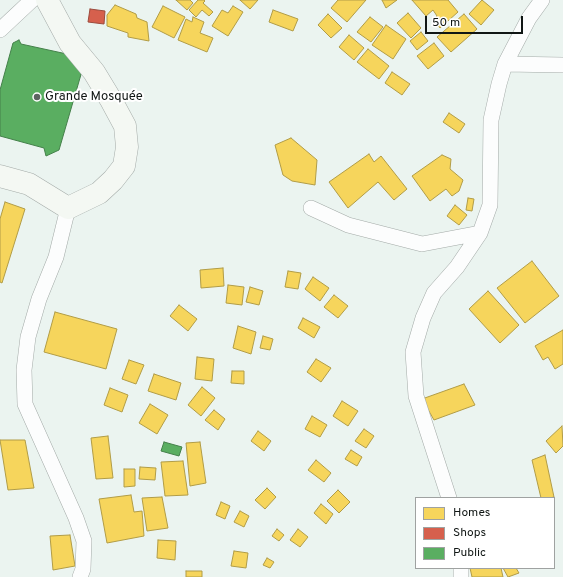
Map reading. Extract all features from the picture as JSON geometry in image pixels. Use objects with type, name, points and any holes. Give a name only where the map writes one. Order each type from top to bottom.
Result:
[{"type":"street","points":[[0,30],[32,0]]},
{"type":"street","points":[[47,0],[70,43],[94,72],[111,100],[124,126],[127,147],[124,166],[113,180],[99,193],[68,208]]},
{"type":"street","points":[[449,497],[416,396],[413,352],[423,318],[434,293],[456,267],[480,233],[490,205],[491,120],[498,84],[505,64],[529,18],[542,0]]},
{"type":"street","points":[[505,64],[563,65]]},
{"type":"street","points":[[0,176],[29,184],[68,208]]},
{"type":"street","points":[[68,208],[56,257],[39,299],[28,337],[24,370],[25,404],[44,443],[84,541],[83,569],[80,577]]},
{"type":"street","points":[[311,208],[348,225],[422,244],[480,233]]},
{"type":"building: Homes","points":[[176,0],[190,0],[193,3],[187,10]]},
{"type":"building: Homes","points":[[198,0],[204,0],[205,1],[203,3],[213,12],[209,16],[202,10],[196,17],[189,10]]},
{"type":"building: Homes","points":[[240,0],[258,0],[250,9]]},
{"type":"building: Homes","points":[[338,0],[366,0],[347,22],[331,8]]},
{"type":"building: Homes","points":[[382,0],[397,0],[386,8]]},
{"type":"building: Homes","points":[[412,0],[448,0],[458,12],[440,28],[433,20],[437,16],[433,10],[426,16]]},
{"type":"building: Homes","points":[[482,0],[494,10],[481,25],[469,14]]},
{"type":"building: Homes","points":[[115,5],[136,14],[137,18],[147,22],[149,41],[128,37],[128,33],[107,26],[107,15]]},
{"type":"building: Homes","points":[[163,6],[185,17],[174,38],[152,27]]},
{"type":"building: Homes","points":[[233,6],[243,12],[228,36],[212,26],[222,10],[228,13]]},
{"type":"building: Homes","points":[[273,10],[298,19],[293,31],[269,22]]},
{"type":"building: Homes","points":[[408,13],[421,28],[411,38],[397,23]]},
{"type":"building: Homes","points":[[328,14],[342,28],[331,38],[318,25]]},
{"type":"building: Homes","points":[[464,14],[477,29],[451,52],[437,37]]},
{"type":"building: Homes","points":[[193,17],[204,22],[200,33],[213,38],[207,52],[178,40],[186,19],[192,22]]},
{"type":"building: Homes","points":[[370,17],[383,27],[371,42],[357,32]]},
{"type":"building: Homes","points":[[386,25],[406,39],[393,59],[372,45]]},
{"type":"building: Homes","points":[[421,32],[428,41],[417,50],[410,41]]},
{"type":"building: Homes","points":[[349,35],[364,48],[354,60],[339,47]]},
{"type":"building: Homes","points":[[434,43],[444,56],[428,69],[417,56]]},
{"type":"building: Homes","points":[[368,49],[389,66],[379,79],[357,62]]},
{"type":"building: Homes","points":[[392,72],[410,84],[402,95],[385,83]]},
{"type":"building: Homes","points":[[449,113],[465,124],[459,133],[443,122]]},
{"type":"building: Homes","points":[[291,138],[317,160],[315,185],[292,181],[283,175],[275,145]]},
{"type":"building: Homes","points":[[369,154],[374,162],[381,156],[407,189],[394,200],[378,182],[348,208],[329,182]]},
{"type":"building: Homes","points":[[442,155],[451,159],[450,169],[463,180],[459,191],[452,196],[446,189],[430,201],[412,176]]},
{"type":"building: Homes","points":[[468,198],[474,199],[472,211],[466,210]]},
{"type":"building: Homes","points":[[5,202],[25,209],[2,283],[0,282],[0,219]]},
{"type":"building: Homes","points":[[455,205],[467,215],[459,225],[447,216]]},
{"type":"building: Homes","points":[[532,261],[559,296],[525,323],[497,288]]},
{"type":"building: Homes","points":[[223,268],[224,286],[201,288],[200,270]]},
{"type":"building: Homes","points":[[288,271],[301,273],[298,289],[285,287]]},
{"type":"building: Homes","points":[[313,277],[329,288],[320,301],[305,289]]},
{"type":"building: Homes","points":[[228,285],[244,287],[242,305],[226,303]]},
{"type":"building: Homes","points":[[250,287],[263,291],[259,305],[246,302]]},
{"type":"building: Homes","points":[[488,291],[519,325],[500,343],[469,309]]},
{"type":"building: Homes","points":[[334,295],[348,306],[338,318],[324,307]]},
{"type":"building: Homes","points":[[179,305],[197,319],[188,331],[170,316]]},
{"type":"building: Homes","points":[[55,312],[117,329],[106,369],[44,352]]},
{"type":"building: Homes","points":[[303,318],[320,327],[314,338],[298,328]]},
{"type":"building: Homes","points":[[238,326],[256,332],[251,354],[233,348]]},
{"type":"building: Homes","points":[[563,330],[563,364],[555,369],[548,357],[543,360],[535,346]]},
{"type":"building: Homes","points":[[263,336],[273,339],[270,350],[260,348]]},
{"type":"building: Homes","points":[[197,357],[214,359],[212,381],[195,379]]},
{"type":"building: Homes","points":[[316,359],[331,368],[321,382],[307,372]]},
{"type":"building: Homes","points":[[129,360],[144,365],[136,384],[122,379]]},
{"type":"building: Homes","points":[[232,371],[244,371],[244,384],[231,383]]},
{"type":"building: Homes","points":[[154,374],[181,383],[176,400],[148,391]]},
{"type":"building: Homes","points":[[464,384],[475,405],[434,420],[422,399]]},
{"type":"building: Homes","points":[[202,387],[215,398],[201,416],[188,405]]},
{"type":"building: Homes","points":[[110,388],[128,395],[122,412],[104,405]]},
{"type":"building: Homes","points":[[342,401],[358,411],[348,426],[333,416]]},
{"type":"building: Homes","points":[[150,404],[168,415],[157,434],[139,423]]},
{"type":"building: Homes","points":[[214,410],[225,419],[218,430],[205,420]]},
{"type":"building: Homes","points":[[312,416],[327,425],[320,437],[305,429]]},
{"type":"building: Homes","points":[[562,426],[563,446],[556,453],[546,441]]},
{"type":"building: Homes","points":[[364,429],[374,436],[366,448],[355,441]]},
{"type":"building: Homes","points":[[258,431],[271,441],[264,451],[251,441]]},
{"type":"building: Homes","points":[[108,436],[113,478],[96,479],[91,438]]},
{"type":"building: Homes","points":[[0,440],[25,440],[34,488],[8,490]]},
{"type":"building: Homes","points":[[200,442],[206,483],[190,486],[186,443]]},
{"type":"building: Homes","points":[[351,450],[362,457],[357,466],[345,459]]},
{"type":"building: Homes","points":[[545,455],[554,497],[541,497],[532,460]]},
{"type":"building: Homes","points":[[316,460],[331,473],[324,482],[308,470]]},
{"type":"building: Homes","points":[[183,461],[188,495],[165,496],[161,462]]},
{"type":"building: Homes","points":[[140,467],[156,468],[155,480],[139,479]]},
{"type":"building: Homes","points":[[124,469],[135,469],[135,486],[124,487]]},
{"type":"building: Homes","points":[[267,488],[276,497],[265,509],[255,500]]},
{"type":"building: Homes","points":[[338,490],[350,502],[339,513],[327,501]]},
{"type":"building: Homes","points":[[131,495],[134,512],[142,511],[144,536],[107,543],[99,499]]},
{"type":"building: Homes","points":[[162,497],[168,528],[147,531],[142,498]]},
{"type":"building: Homes","points":[[221,502],[230,506],[225,519],[216,515]]},
{"type":"building: Homes","points":[[321,504],[333,514],[326,524],[314,513]]},
{"type":"building: Homes","points":[[240,511],[249,516],[244,527],[234,522]]},
{"type":"building: Homes","points":[[277,529],[284,535],[279,541],[272,536]]},
{"type":"building: Homes","points":[[298,529],[308,537],[300,547],[290,540]]},
{"type":"building: Homes","points":[[70,535],[75,566],[53,570],[50,536]]},
{"type":"building: Homes","points":[[158,540],[176,541],[175,560],[157,558]]},
{"type":"building: Homes","points":[[234,551],[248,553],[246,568],[231,566]]},
{"type":"building: Homes","points":[[267,558],[274,562],[270,568],[263,565]]},
{"type":"building: Homes","points":[[470,569],[501,569],[503,577],[472,577]]},
{"type":"building: Homes","points":[[504,569],[517,569],[519,573],[508,577]]},
{"type":"building: Homes","points":[[186,571],[202,571],[202,577],[186,577]]},
{"type":"building: Shops","points":[[90,9],[105,11],[104,24],[88,22]]},
{"type":"building: Public","points":[[19,40],[21,44],[76,56],[82,71],[59,150],[46,156],[44,148],[0,136],[0,90],[13,43]]},
{"type":"building: Public","points":[[164,442],[182,447],[179,456],[161,451]]},
{"type":"place","name":"Grande Mosquée","points":[[37,97]]}]
